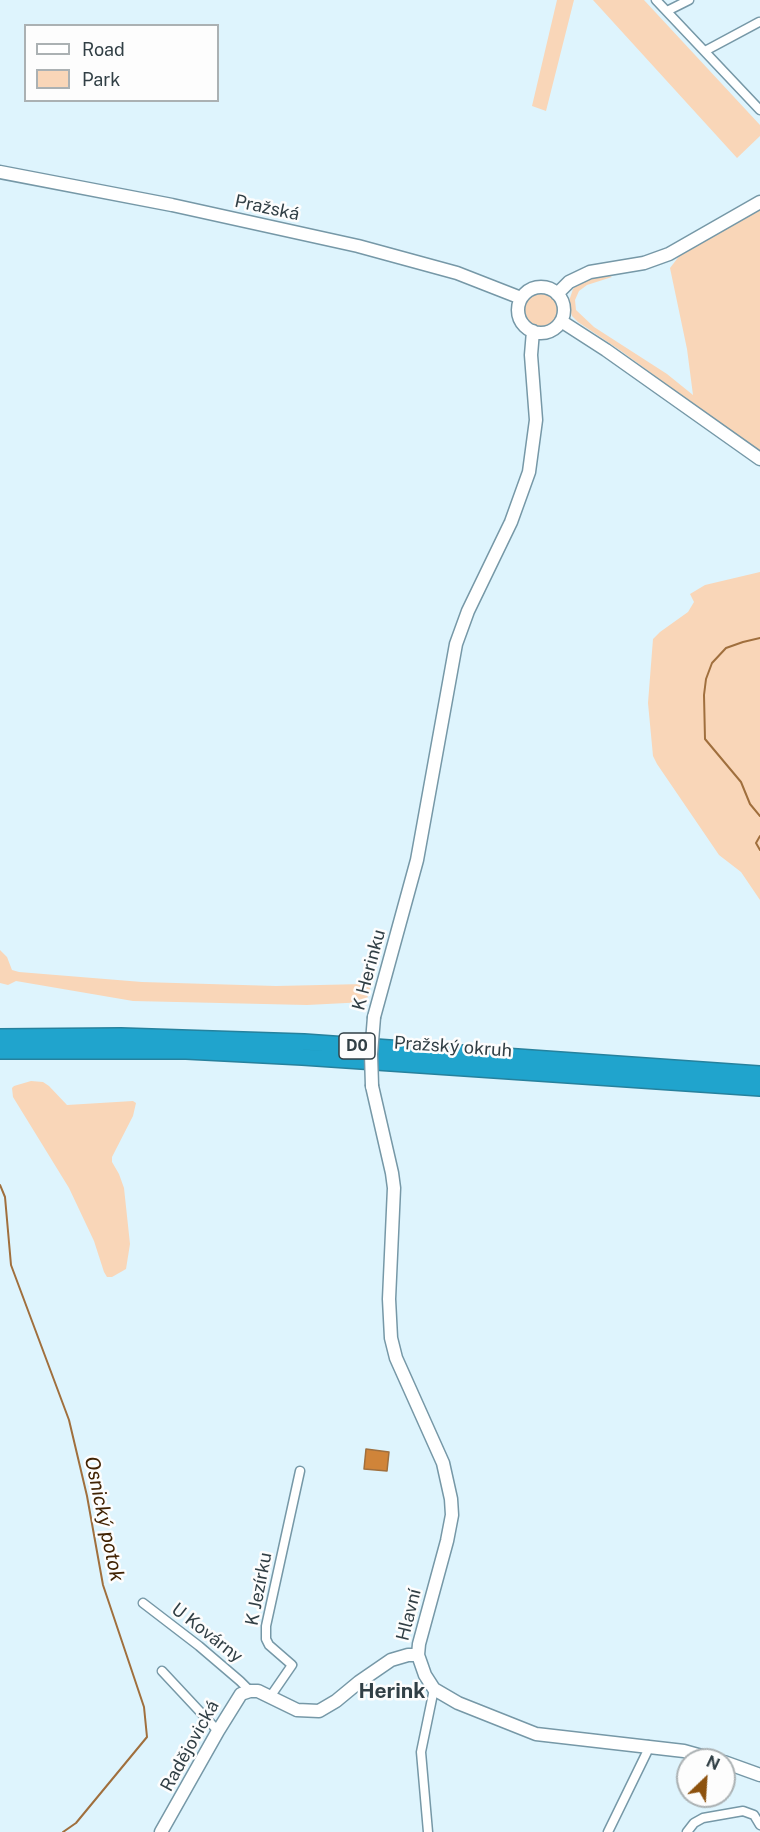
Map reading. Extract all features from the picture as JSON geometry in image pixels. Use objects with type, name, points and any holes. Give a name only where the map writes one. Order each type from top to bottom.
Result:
[{"type":"highway","name":"Pražský okruh","points":[[0,1037],[142,1037],[304,1042],[760,1074]]},
{"type":"highway","name":"Pražský okruh","points":[[0,1051],[186,1051],[760,1088]]},
{"type":"street","points":[[656,0],[760,110]]},
{"type":"street","points":[[667,11],[689,0]]},
{"type":"street","points":[[705,51],[759,22]]},
{"type":"street","name":"Pražská","points":[[0,172],[172,205],[358,246],[456,273],[521,298]]},
{"type":"street","points":[[557,294],[566,285],[590,272],[644,263],[669,254],[760,202]]},
{"type":"street","points":[[536,287],[548,288],[557,294],[564,308],[561,321],[549,332],[532,331],[523,325],[518,309],[521,298],[529,290],[536,287]]},
{"type":"street","points":[[561,321],[615,356],[760,459]]},
{"type":"street","name":"K Herinku","points":[[391,1338],[389,1299],[394,1200],[392,1173],[372,1086],[370,1054],[374,1017],[417,860],[455,646],[463,622],[496,556],[524,487],[535,433],[532,331]]},
{"type":"street","name":"Hlavní","points":[[391,1338],[396,1358],[443,1462],[451,1499],[452,1515],[447,1541],[418,1655],[425,1675],[434,1689]]},
{"type":"street","name":"K Jezírku","points":[[270,1697],[292,1665],[269,1645],[266,1639],[266,1626],[300,1471]]},
{"type":"street","name":"U Kovárny","points":[[143,1603],[224,1667],[250,1691]]},
{"type":"street","points":[[250,1691],[258,1691],[297,1710],[322,1711],[391,1660],[408,1655],[418,1655]]},
{"type":"street","points":[[162,1671],[218,1731]]},
{"type":"street","points":[[428,1832],[422,1752],[434,1689],[458,1703],[536,1734],[676,1749]]},
{"type":"street","name":"Radějovická","points":[[161,1832],[238,1698],[250,1691]]},
{"type":"street","points":[[608,1832],[648,1746]]},
{"type":"street","points":[[736,1766],[760,1775]]},
{"type":"street","points":[[687,1832],[694,1823],[703,1818],[743,1811],[754,1815],[760,1825]]},
{"type":"green space","points":[[557,0],[574,0],[546,111],[532,106]]},
{"type":"green space","points":[[593,0],[644,0],[760,125],[760,136],[737,158]]},
{"type":"green space","points":[[760,209],[760,453],[578,322],[572,316],[568,304],[577,284],[607,274],[612,277],[587,285],[579,291],[575,300],[576,310],[594,327],[667,374],[693,395],[687,349],[670,268],[680,255]]},
{"type":"green space","points":[[541,292],[554,297],[559,310],[554,323],[541,328],[528,323],[523,310],[528,297]]},
{"type":"green space","points":[[760,572],[760,900],[741,872],[719,855],[657,764],[653,756],[648,703],[653,639],[688,612],[694,602],[690,594],[705,585]]},
{"type":"green space","points":[[0,950],[7,957],[12,970],[19,972],[142,982],[276,986],[364,984],[374,976],[366,1002],[307,1005],[133,1001],[16,981],[8,985],[0,983]]},
{"type":"green space","points":[[31,1081],[43,1082],[49,1086],[67,1105],[133,1101],[136,1103],[133,1116],[112,1157],[112,1162],[124,1188],[130,1244],[126,1269],[112,1277],[107,1277],[104,1272],[94,1241],[69,1188],[13,1097],[12,1088],[14,1086]]},
{"type":"shaded area","points":[[366,1449],[389,1452],[387,1471],[364,1469]]},
{"type":"waterway","points":[[760,638],[726,648],[712,663],[706,679],[704,695],[705,739],[741,782],[750,804],[760,816]]},
{"type":"waterway","points":[[760,836],[756,843],[760,850]]},
{"type":"waterway","name":"Osnický potok","points":[[0,1185],[5,1197],[11,1265],[69,1420],[87,1496],[103,1585],[144,1707],[147,1737],[76,1823],[63,1832]]},
{"type":"district","name":"Herink","points":[[392,1692]]}]
